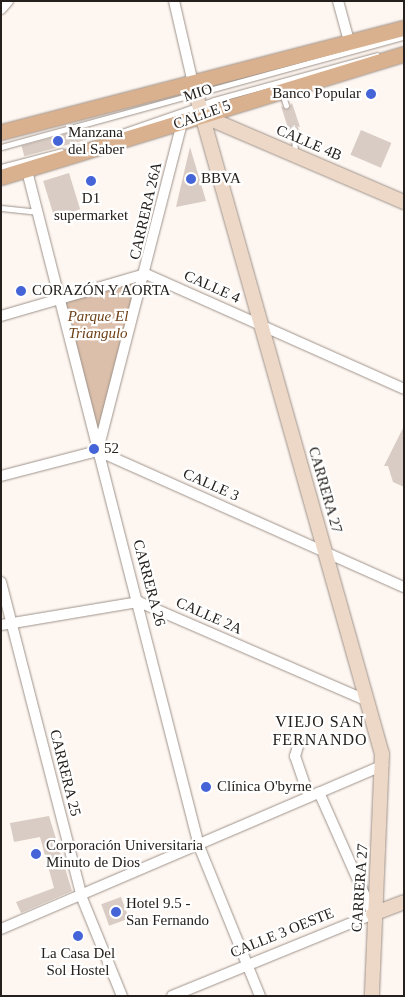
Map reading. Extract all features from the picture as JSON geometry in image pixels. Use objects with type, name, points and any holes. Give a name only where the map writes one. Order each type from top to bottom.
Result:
[{"type":"main road","name":"CALLE 5","points":[[1,178],[182,122],[197,99],[404,28]]},
{"type":"main road","name":"CALLE 5","points":[[1,132],[197,99],[281,90],[404,54]]},
{"type":"street","points":[[1,9],[8,1]]},
{"type":"street","name":"CARRERA 27","points":[[174,1],[197,99],[368,701],[383,765],[373,914],[372,996]]},
{"type":"street","points":[[338,1],[350,45]]},
{"type":"street","name":"CALLE 4B","points":[[197,99],[295,155],[404,202]]},
{"type":"street","name":"CARRERA 26A","points":[[98,451],[146,274],[182,122]]},
{"type":"street","name":"CARRERA 26","points":[[28,171],[58,303],[139,602],[198,846],[260,996]]},
{"type":"street","points":[[1,316],[58,303],[146,274]]},
{"type":"street","name":"CALLE 4","points":[[146,274],[404,389]]},
{"type":"street","points":[[1,476],[98,451]]},
{"type":"street","name":"CALLE 3","points":[[98,451],[404,587]]},
{"type":"street","name":"CARRERA 25","points":[[1,582],[6,624],[82,898],[122,996]]},
{"type":"street","points":[[6,624],[139,602]]},
{"type":"street","name":"CALLE 2A","points":[[139,602],[368,701]]},
{"type":"street","points":[[299,743],[295,756],[373,914]]},
{"type":"street","points":[[1,929],[82,898],[383,765]]},
{"type":"street","name":"CALLE 3 OESTE","points":[[172,996],[247,963],[404,902]]},
{"type":"lane","name":"MIO","points":[[1,167],[197,99],[404,37]]},
{"type":"lane","name":"MIO","points":[[1,147],[404,47]]},
{"type":"lane","points":[[281,90],[286,104]]},
{"type":"lane","points":[[294,129],[295,155]]},
{"type":"lane","points":[[1,208],[37,212]]},
{"type":"green space","name":"Parque El Triangulo","points":[[146,274],[98,451],[58,303]]},
{"type":"building","points":[[292,103],[300,127],[293,125],[289,131],[281,106],[287,109]]},
{"type":"building","name":"Manzana del Saber","points":[[91,127],[94,138],[24,156],[21,146]]},
{"type":"building","points":[[361,130],[391,143],[381,168],[350,155]]},
{"type":"building","name":"BBVA","points":[[190,147],[206,201],[176,207]]},
{"type":"building","points":[[69,173],[80,209],[54,217],[43,181]]},
{"type":"building","points":[[404,426],[404,487],[393,482],[388,466],[384,466]]},
{"type":"building","points":[[49,816],[72,891],[21,913],[16,902],[54,888],[40,837],[14,842],[10,823]]},
{"type":"building","name":"Hotel 9.5 - San Fernando","points":[[121,897],[129,919],[109,926],[101,904]]},
{"type":"place","name":"Banco Popular","points":[[371,94]]},
{"type":"place","name":"Manzana del Saber","points":[[58,141]]},
{"type":"place","name":"BBVA","points":[[191,179]]},
{"type":"place","name":"D1 supermarket","points":[[91,181]]},
{"type":"place","name":"CORAZÓN Y AORTA","points":[[21,291]]},
{"type":"place","name":"52","points":[[94,449]]},
{"type":"place","name":"Clínica O'byrne","points":[[206,787]]},
{"type":"place","name":"Corporación Universitaria Minuto de Dios","points":[[36,854]]},
{"type":"place","name":"Hotel 9.5 - San Fernando","points":[[116,912]]},
{"type":"place","name":"La Casa Del Sol Hostel","points":[[78,936]]},
{"type":"district","name":"VIEJO SAN FERNANDO","points":[[320,731]]}]
